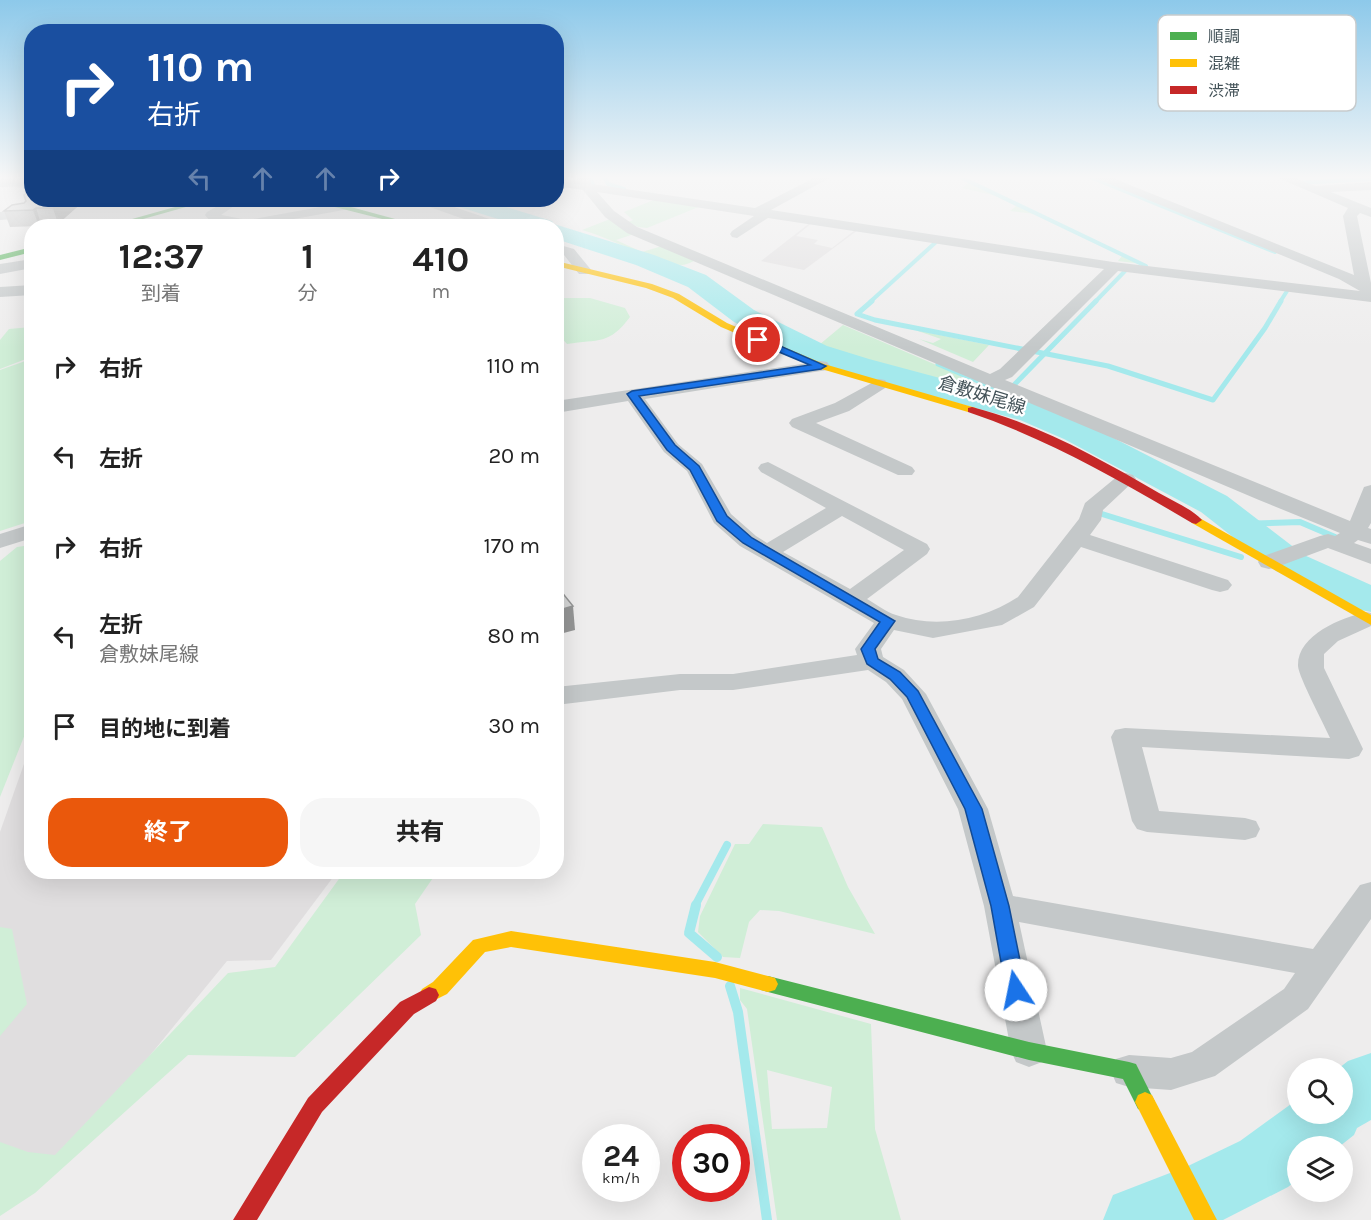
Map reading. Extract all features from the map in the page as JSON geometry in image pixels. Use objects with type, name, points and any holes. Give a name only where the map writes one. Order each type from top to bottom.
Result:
[{"type":"main road","points":[[0,258],[24,251]]},
{"type":"main road","name":"倉敷妹尾線","points":[[564,265],[649,286],[676,296],[724,325],[821,366],[1035,430],[1280,558],[1368,620]]},
{"type":"main road","points":[[244,1220],[315,1105],[407,1008],[440,988],[480,945],[511,939],[715,970],[1029,1051],[1129,1071],[1205,1217]]},
{"type":"street","points":[[639,234],[994,380],[1353,535],[1371,557]]},
{"type":"street","points":[[901,234],[1113,266],[1369,292]]},
{"type":"street","points":[[1233,234],[1369,292]]},
{"type":"street","points":[[1354,234],[1369,292]]},
{"type":"street","points":[[564,250],[569,252],[584,271]]},
{"type":"street","points":[[0,269],[24,264]]},
{"type":"street","points":[[994,380],[1080,303],[1113,266]]},
{"type":"street","points":[[0,292],[24,290]]},
{"type":"street","points":[[564,406],[821,366]]},
{"type":"street","points":[[879,384],[842,407],[799,423],[905,471]]},
{"type":"street","points":[[632,394],[671,448],[695,468],[722,518],[748,541],[888,621],[916,628],[933,630],[993,620],[1026,602],[1090,520],[1093,508],[1126,479]]},
{"type":"street","points":[[768,468],[919,549],[851,600]]},
{"type":"street","points":[[1353,535],[1371,491]]},
{"type":"street","points":[[767,552],[842,507]]},
{"type":"street","points":[[0,541],[24,533]]},
{"type":"street","points":[[1280,558],[1353,535]]},
{"type":"street","points":[[1076,538],[1220,585]]},
{"type":"street","points":[[1245,828],[1147,822],[1125,737],[1349,749],[1311,668],[1312,652],[1329,636],[1368,620]]},
{"type":"street","points":[[888,621],[868,649],[872,661],[895,676],[913,694],[973,809],[1000,906],[1029,1051]]},
{"type":"street","points":[[564,695],[680,682],[733,682],[872,661]]},
{"type":"street","points":[[1129,1071],[1171,1074],[1202,1065],[1296,999],[1371,894]]},
{"type":"street","points":[[1000,906],[1320,964]]},
{"type":"shaded area","points":[[796,234],[799,234],[796,236],[818,240],[814,244],[832,248],[853,234],[804,270],[761,261]]},
{"type":"shaded area","points":[[24,764],[24,879],[332,879],[271,960],[227,961],[54,1173],[0,1154],[0,832]]},
{"type":"green space","points":[[592,234],[634,234],[616,240],[642,252],[662,246],[694,261],[681,265],[668,262]]},
{"type":"green space","points":[[1076,234],[1143,264],[1118,261],[1122,256]]},
{"type":"green space","points":[[564,298],[590,298],[625,308],[630,317],[609,337],[567,344],[564,341]]},
{"type":"green space","points":[[843,325],[962,376],[955,385],[862,360],[819,345]]},
{"type":"green space","points":[[24,328],[24,360],[0,369],[0,340],[9,329]]},
{"type":"green space","points":[[915,330],[989,345],[973,362],[919,339],[933,343],[941,339]]},
{"type":"green space","points":[[24,361],[24,523],[0,531],[0,370]]},
{"type":"green space","points":[[24,546],[24,737],[0,797],[0,561],[17,547]]},
{"type":"green space","points":[[763,824],[822,827],[848,887],[875,934],[779,911],[760,910],[749,922],[740,958],[723,957],[698,932],[700,916],[735,844],[749,844]]},
{"type":"green space","points":[[339,879],[432,879],[415,904],[421,935],[295,1057],[188,1055],[35,1193],[0,1216],[0,1142],[28,1152],[55,1155],[228,973],[275,967]]},
{"type":"green space","points":[[0,927],[12,929],[27,1004],[0,1036]]},
{"type":"green space","points":[[740,988],[871,1024],[875,1129],[901,1220],[777,1220],[747,1009],[740,1000]],"holes":[[[767,1070],[832,1087],[827,1128],[772,1129]]]},
{"type":"building","points":[[564,595],[573,606],[564,609]]},
{"type":"waterway","points":[[565,234],[645,260],[697,281],[744,316],[816,352],[858,366],[1032,413],[1076,432],[1214,504],[1290,563],[1371,600]]},
{"type":"waterway","points":[[1079,234],[1146,266]]},
{"type":"waterway","points":[[1230,234],[1275,252]]},
{"type":"waterway","points":[[870,302],[936,242]]},
{"type":"waterway","points":[[1095,302],[1125,271]]},
{"type":"waterway","points":[[1280,302],[1287,291]]},
{"type":"waterway","points":[[872,301],[857,314],[875,320],[1045,354]]},
{"type":"waterway","points":[[1045,354],[1096,301]]},
{"type":"waterway","points":[[1045,354],[1108,366],[1213,400],[1265,328],[1281,301]]},
{"type":"waterway","points":[[1013,386],[1045,354]]},
{"type":"waterway","points":[[938,364],[1006,393],[996,403]]},
{"type":"waterway","points":[[1102,514],[1241,557]]},
{"type":"waterway","points":[[1238,524],[1300,522],[1335,537]]},
{"type":"waterway","points":[[695,906],[727,845]]},
{"type":"waterway","points":[[696,905],[689,933],[717,957]]},
{"type":"waterway","points":[[730,986],[738,1012],[767,1220]]},
{"type":"waterway","points":[[1353,1096],[1371,1082]]},
{"type":"waterway","points":[[1138,1220],[1206,1193],[1264,1164],[1317,1124]]},
{"type":"traffic: fast","points":[[0,258],[24,251]]},
{"type":"traffic: fast","points":[[768,984],[1029,1051],[1129,1071],[1145,1102]]},
{"type":"traffic: slow","points":[[564,265],[649,286],[676,296],[724,325],[821,366],[972,410]]},
{"type":"traffic: slow","points":[[1196,520],[1371,621]]},
{"type":"traffic: slow","points":[[429,995],[440,988],[480,945],[511,939],[715,970],[768,984]]},
{"type":"traffic: slow","points":[[1145,1102],[1206,1220]]},
{"type":"traffic: jam","points":[[972,410],[1003,420],[1060,444],[1114,472],[1196,520]]},
{"type":"traffic: jam","points":[[244,1220],[315,1105],[407,1008],[429,995]]},
{"type":"route","points":[[758,340],[821,366],[761,377],[632,394],[671,448],[695,468],[712,495],[722,518],[748,541],[888,621],[868,649],[872,661],[895,676],[913,694],[973,809],[1000,906],[1016,990]]}]
